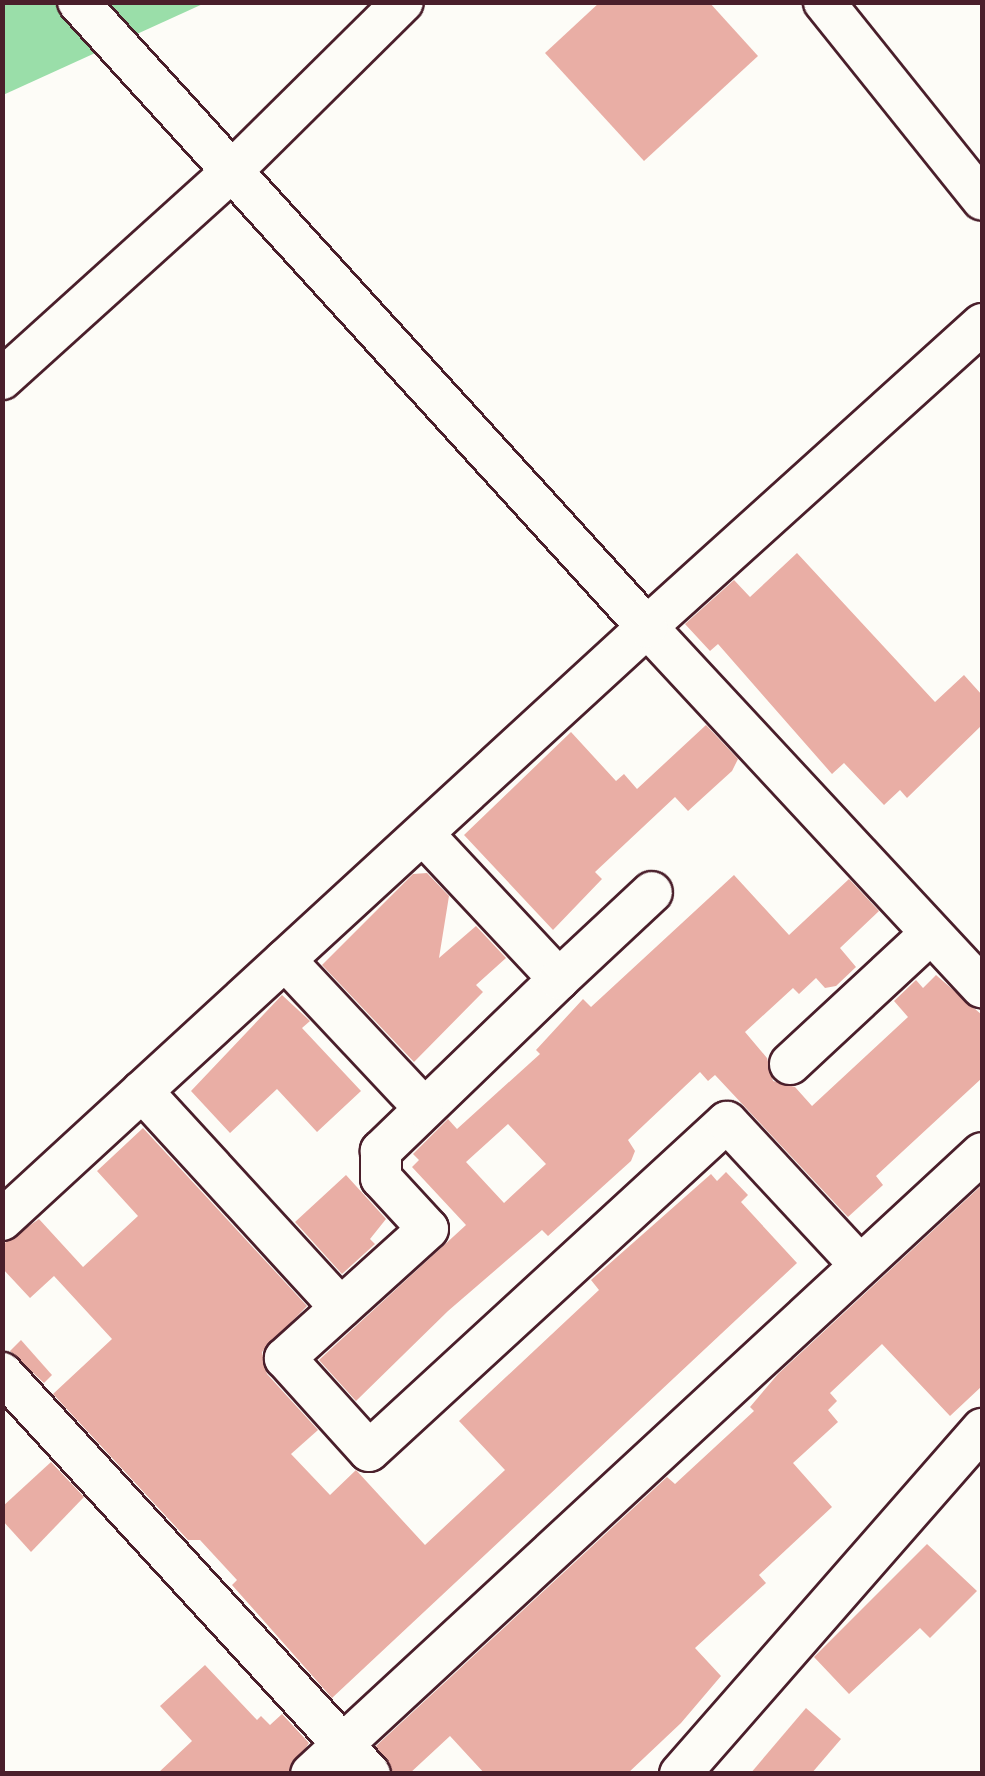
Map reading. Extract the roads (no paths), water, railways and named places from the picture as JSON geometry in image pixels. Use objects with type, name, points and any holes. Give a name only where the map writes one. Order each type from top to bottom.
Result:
[{"type":"street","points":[[78,2],[647,628],[982,987]]},
{"type":"street","points":[[2,379],[232,170],[403,2]]},
{"type":"street","points":[[824,2],[982,199]]},
{"type":"street","points":[[2,1220],[982,324]]},
{"type":"street","points":[[424,836],[558,980]]},
{"type":"street","points":[[652,892],[422,1106],[381,1151],[381,1178],[428,1229],[286,1358],[369,1452],[727,1122],[860,1266]]},
{"type":"street","points":[[790,1064],[931,933]]},
{"type":"street","points":[[284,960],[422,1106]]},
{"type":"street","points":[[142,1091],[341,1308]]},
{"type":"street","points":[[311,1774],[356,1759],[860,1266],[982,1153]]},
{"type":"street","points":[[2,1373],[356,1759]]},
{"type":"street","points":[[680,1774],[982,1429]]}]
